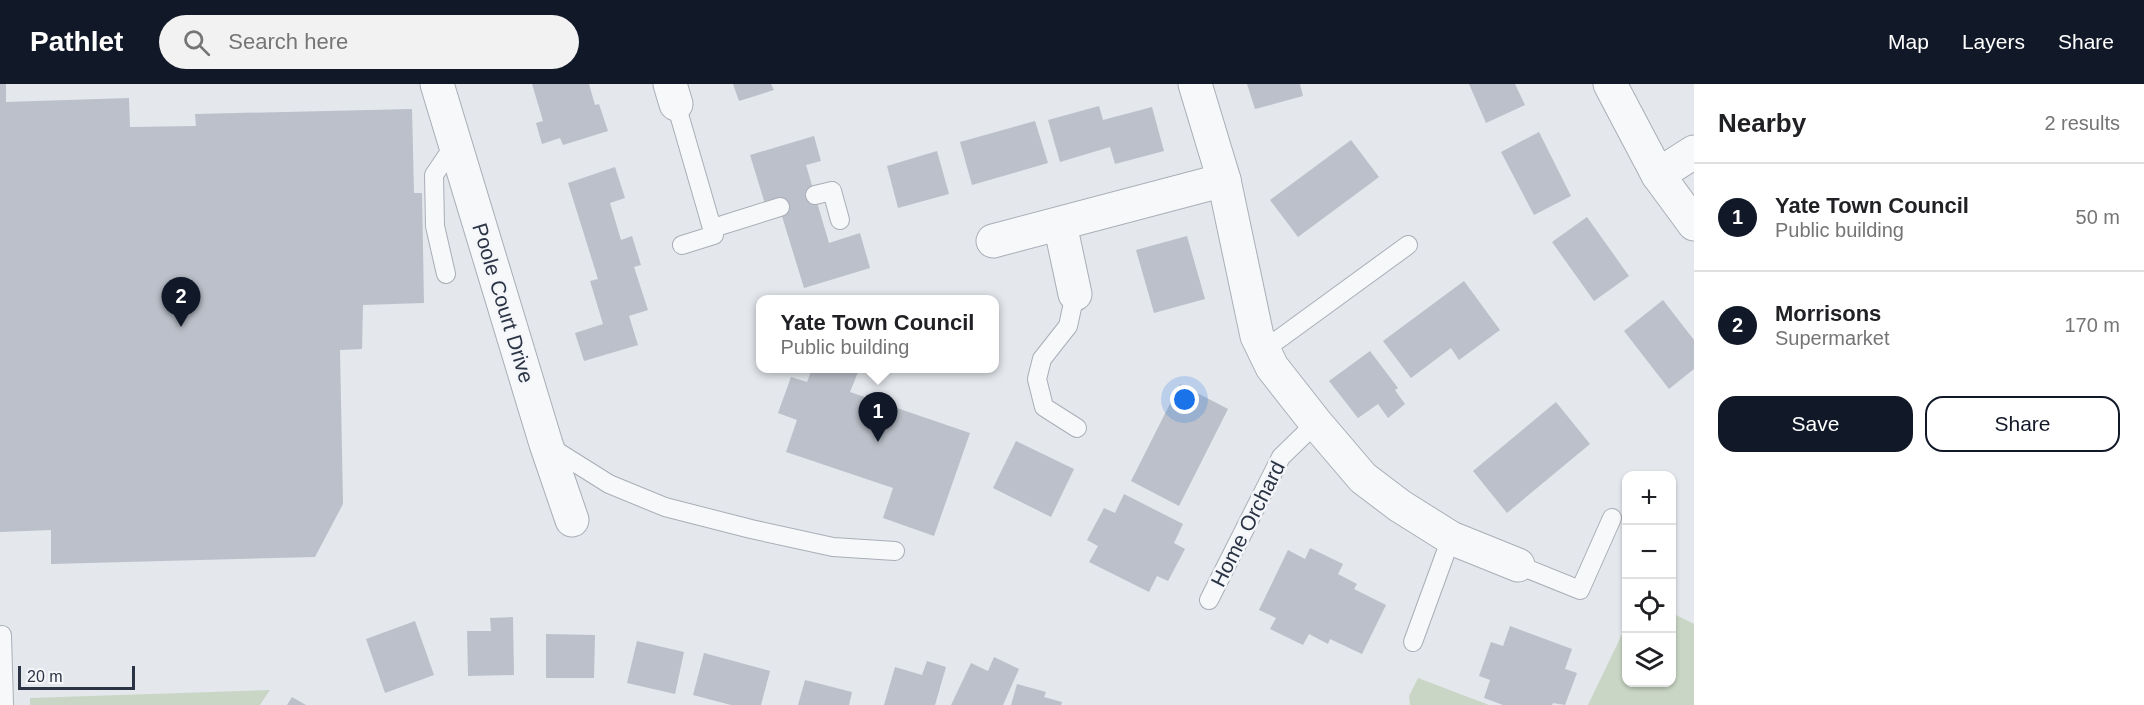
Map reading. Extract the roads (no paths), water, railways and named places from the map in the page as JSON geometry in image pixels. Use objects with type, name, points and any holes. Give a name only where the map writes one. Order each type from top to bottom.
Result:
[{"type":"street","name":"Poole Court Drive","points":[[437,84],[546,444],[572,520]]},
{"type":"street","points":[[1195,84],[1224,180],[1257,336],[1272,367],[1363,477],[1400,506],[1450,538],[1518,565]]},
{"type":"street","points":[[1610,84],[1658,175],[1694,224]]},
{"type":"street","points":[[1658,175],[1694,152]]},
{"type":"street","points":[[993,240],[1224,180]]},
{"type":"street","points":[[1060,224],[1075,294]]},
{"type":"lane","points":[[673,94],[714,235],[682,245]]},
{"type":"lane","points":[[446,274],[435,226],[434,174],[455,144]]},
{"type":"lane","points":[[815,195],[832,191],[840,220]]},
{"type":"lane","points":[[713,228],[780,207]]},
{"type":"lane","points":[[1262,347],[1279,339],[1408,245]]},
{"type":"lane","points":[[1075,294],[1068,326],[1042,359],[1037,380],[1044,407],[1077,428]]},
{"type":"lane","name":"Home Orchard","points":[[1209,600],[1281,457],[1316,423]]},
{"type":"lane","points":[[546,444],[609,484],[665,507],[751,529],[833,546],[895,551]]},
{"type":"lane","points":[[1518,565],[1580,590],[1612,518]]},
{"type":"lane","points":[[1413,642],[1450,538]]},
{"type":"lane","points":[[2,635],[4,705]]},
{"type":"place","name":"Morrisons","points":[[181,327]]},
{"type":"place","name":"Yate Town Council","points":[[878,442]]}]
